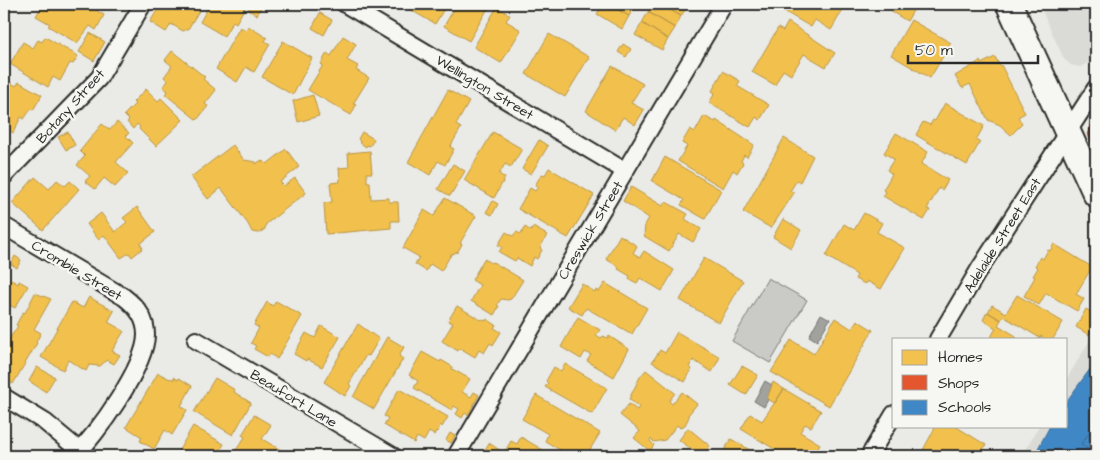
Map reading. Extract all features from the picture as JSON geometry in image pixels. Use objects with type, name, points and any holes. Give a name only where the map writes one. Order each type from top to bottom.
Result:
[{"type":"highway","points":[[1009,4],[1096,194]]},
{"type":"street","name":"Botany Street","points":[[4,176],[99,78],[143,4]]},
{"type":"street","name":"Wellington Street","points":[[345,4],[625,171]]},
{"type":"street","name":"Creswick Street","points":[[456,456],[724,4]]},
{"type":"street","name":"Adelaide Street East","points":[[939,338],[980,268],[1096,88]]},
{"type":"street","name":"Crombie Street","points":[[4,226],[124,297],[139,310],[143,320],[146,333],[141,359],[94,436],[80,454]]},
{"type":"street","name":"Beaufort Lane","points":[[196,340],[393,456]]},
{"type":"street","points":[[4,397],[45,422],[80,454]]},
{"type":"street","points":[[869,456],[892,417]]},
{"type":"shaded area","points":[[1039,4],[1096,4],[1096,48],[1088,63],[1080,67],[1071,65],[1064,59]]},
{"type":"shaded area","points":[[768,278],[807,300],[770,363],[732,341]]},
{"type":"shaded area","points":[[821,314],[830,319],[817,341],[809,336]]},
{"type":"shaded area","points":[[1096,330],[1096,456],[1022,456],[1038,428],[1068,428],[1068,377]]},
{"type":"shaded area","points":[[765,381],[775,387],[764,407],[754,401]]},
{"type":"building: Homes","points":[[43,4],[49,7],[51,4],[94,4],[96,5],[94,9],[104,15],[96,30],[90,26],[77,43],[48,26],[50,24],[36,16]]},
{"type":"building: Homes","points":[[161,4],[203,4],[188,29],[183,31],[171,24],[166,32],[150,22]]},
{"type":"building: Homes","points":[[210,4],[247,4],[236,23],[233,21],[224,36],[200,22]]},
{"type":"building: Homes","points":[[252,4],[263,4],[257,15],[248,10]]},
{"type":"building: Homes","points":[[411,4],[447,4],[435,24],[409,9]]},
{"type":"building: Homes","points":[[457,4],[490,5],[469,41],[444,26]]},
{"type":"building: Homes","points":[[603,4],[608,4],[629,16],[622,29],[597,14]]},
{"type":"building: Homes","points":[[608,4],[634,4],[636,5],[629,16]]},
{"type":"building: Homes","points":[[653,4],[660,4],[681,16],[675,28],[648,12]]},
{"type":"building: Homes","points":[[660,4],[689,4],[681,16]]},
{"type":"building: Homes","points":[[778,4],[840,4],[845,6],[831,30],[815,20],[811,27],[780,9],[782,6]]},
{"type":"building: Homes","points":[[897,4],[917,4],[907,21],[892,12]]},
{"type":"building: Homes","points":[[497,7],[510,15],[506,21],[521,30],[501,63],[474,47]]},
{"type":"building: Homes","points":[[648,12],[675,28],[668,39],[642,23]]},
{"type":"building: Homes","points":[[320,13],[332,20],[324,35],[312,28]]},
{"type":"building: Homes","points":[[911,20],[951,43],[930,78],[891,55]]},
{"type":"building: Homes","points":[[788,22],[835,53],[826,67],[804,54],[791,75],[783,70],[775,85],[752,72],[778,28],[783,31]]},
{"type":"building: Homes","points":[[642,23],[668,39],[662,50],[635,35]]},
{"type":"building: Homes","points":[[248,26],[267,38],[265,41],[270,44],[254,72],[246,67],[237,82],[216,69],[240,27],[246,30]]},
{"type":"building: Homes","points":[[90,33],[105,42],[94,61],[79,52]]},
{"type":"building: Homes","points":[[549,34],[589,57],[565,97],[526,74]]},
{"type":"building: Homes","points":[[343,36],[356,44],[347,60],[358,66],[356,70],[369,78],[353,104],[356,105],[351,115],[308,90],[323,65],[321,64],[327,53],[331,56]]},
{"type":"building: Homes","points":[[45,37],[78,56],[73,64],[70,63],[60,81],[53,77],[48,87],[10,64],[23,42],[33,48],[38,40],[42,42]]},
{"type":"building: Homes","points":[[283,41],[312,58],[293,95],[262,77]]},
{"type":"building: Homes","points":[[623,44],[631,49],[626,57],[618,52]]},
{"type":"building: Homes","points":[[172,51],[205,77],[203,79],[216,90],[205,104],[208,106],[197,120],[165,94],[168,91],[163,87],[168,81],[164,77],[172,66],[165,60]]},
{"type":"building: Homes","points":[[995,57],[1001,65],[1025,113],[1018,117],[1022,124],[1011,135],[1000,125],[988,120],[970,84],[962,88],[955,76],[980,61],[981,64]]},
{"type":"building: Homes","points":[[612,66],[643,84],[631,103],[644,110],[635,125],[623,117],[615,130],[586,111]]},
{"type":"building: Homes","points":[[723,71],[740,81],[737,86],[769,105],[760,120],[756,117],[750,127],[709,103],[715,93],[712,91]]},
{"type":"building: Homes","points":[[6,80],[16,86],[19,82],[42,95],[33,110],[31,109],[24,119],[21,117],[13,133],[4,127],[4,83]]},
{"type":"building: Homes","points":[[146,89],[158,101],[161,98],[183,120],[156,146],[139,129],[140,127],[137,124],[133,129],[127,122],[129,120],[124,115],[135,104],[133,102]]},
{"type":"building: Homes","points":[[448,90],[469,102],[456,125],[461,128],[450,147],[454,149],[445,165],[438,161],[430,175],[408,162]]},
{"type":"building: Homes","points":[[313,95],[319,116],[298,122],[293,101]]},
{"type":"building: Homes","points":[[945,103],[984,126],[976,140],[980,142],[967,165],[916,135],[923,122],[930,125],[933,120],[935,121]]},
{"type":"building: Homes","points":[[704,116],[715,122],[716,120],[754,145],[747,157],[744,155],[741,161],[743,163],[737,173],[733,170],[723,188],[678,161],[687,146],[682,143],[690,129],[695,132]]},
{"type":"building: Homes","points":[[117,122],[129,133],[126,136],[133,143],[116,162],[128,173],[115,187],[104,178],[95,189],[85,181],[90,176],[77,165],[85,156],[80,151],[102,124],[110,130]]},
{"type":"building: Homes","points":[[68,132],[75,145],[66,150],[58,137]]},
{"type":"building: Homes","points":[[362,132],[374,139],[370,146],[367,145],[366,147],[359,142],[358,139]]},
{"type":"building: Homes","points":[[493,132],[522,149],[511,167],[505,164],[499,174],[505,178],[494,198],[464,180]]},
{"type":"building: Homes","points":[[896,133],[928,152],[921,164],[948,180],[942,190],[939,188],[927,209],[930,210],[924,220],[883,196],[886,192],[883,190],[892,174],[887,170],[894,159],[884,153]]},
{"type":"building: Homes","points":[[784,138],[813,156],[800,182],[797,180],[790,191],[794,193],[771,228],[743,212]]},
{"type":"building: Homes","points":[[539,140],[548,146],[531,174],[522,169]]},
{"type":"building: Homes","points":[[233,145],[244,160],[256,162],[256,164],[260,161],[267,164],[286,149],[299,167],[280,182],[284,186],[295,178],[306,193],[266,224],[265,229],[259,233],[252,232],[221,188],[208,199],[191,177]]},
{"type":"building: Homes","points":[[370,151],[372,173],[367,173],[367,182],[370,182],[371,199],[389,198],[389,202],[398,202],[399,221],[391,221],[391,228],[326,234],[324,203],[332,202],[330,183],[340,182],[339,168],[349,167],[348,153]]},
{"type":"building: Homes","points":[[665,157],[721,190],[705,219],[681,205],[684,200],[652,181]]},
{"type":"building: Homes","points":[[453,164],[465,171],[450,196],[438,189]]},
{"type":"building: Homes","points":[[549,168],[594,195],[568,238],[518,209],[530,188],[535,191],[538,187],[535,185],[542,174],[545,175]]},
{"type":"building: Homes","points":[[35,177],[49,189],[57,180],[65,186],[70,181],[79,189],[43,230],[12,203]]},
{"type":"building: Homes","points":[[631,187],[663,206],[666,202],[688,214],[685,219],[701,229],[693,242],[679,234],[669,251],[644,236],[645,225],[649,218],[623,201]]},
{"type":"building: Homes","points":[[445,198],[476,216],[460,243],[462,244],[457,253],[456,251],[454,254],[452,253],[441,271],[430,264],[426,271],[415,264],[419,257],[403,248],[424,210],[434,216]]},
{"type":"building: Homes","points":[[493,201],[498,204],[492,215],[486,212]]},
{"type":"building: Homes","points":[[137,207],[155,232],[140,244],[143,248],[132,257],[129,253],[121,258],[104,235],[98,239],[87,224],[101,213],[115,232],[127,222],[123,218]]},
{"type":"building: Homes","points":[[864,213],[882,223],[877,232],[905,248],[881,289],[867,281],[865,284],[855,279],[857,275],[826,256],[844,224],[854,230]]},
{"type":"building: Homes","points":[[783,219],[801,230],[791,248],[773,237]]},
{"type":"building: Homes","points":[[525,227],[531,231],[533,227],[547,235],[540,248],[542,250],[537,259],[534,257],[530,266],[517,258],[515,261],[499,252],[502,247],[498,245],[506,232],[513,236],[516,232],[521,234]]},
{"type":"building: Homes","points":[[620,235],[637,246],[633,253],[640,257],[644,251],[674,270],[662,291],[640,278],[637,283],[629,279],[630,276],[606,259]]},
{"type":"building: Homes","points":[[1054,244],[1092,267],[1076,294],[1084,299],[1077,311],[1046,293],[1039,305],[1024,296],[1035,277],[1033,276],[1038,268],[1035,266],[1040,257],[1043,259]]},
{"type":"building: Homes","points":[[15,256],[21,260],[17,268],[11,264]]},
{"type":"building: Homes","points":[[704,258],[743,281],[719,323],[680,300]]},
{"type":"building: Homes","points":[[484,259],[493,262],[523,280],[511,299],[501,299],[494,315],[471,301],[480,285],[472,280]]},
{"type":"building: Homes","points":[[5,276],[18,284],[19,281],[28,286],[15,308],[9,305],[6,310],[9,311],[7,315],[10,317],[4,328]]},
{"type":"building: Homes","points":[[605,283],[647,308],[632,334],[586,308],[582,315],[568,307],[582,284],[595,292],[596,290],[599,292]]},
{"type":"building: Homes","points":[[35,293],[51,299],[34,329],[41,333],[37,343],[13,384],[4,379],[4,346],[18,326],[16,325],[23,312],[25,313]]},
{"type":"building: Homes","points":[[1017,295],[1063,322],[1054,338],[1044,338],[1041,336],[1040,338],[1003,316],[1001,320],[988,312],[992,305],[1006,313]]},
{"type":"building: Homes","points":[[89,297],[114,311],[108,322],[124,331],[112,351],[120,355],[114,364],[107,360],[100,366],[89,365],[86,371],[68,360],[63,370],[41,357],[72,302],[83,308]]},
{"type":"building: Homes","points":[[276,301],[302,316],[277,359],[270,354],[268,357],[254,349],[256,346],[251,343],[259,328],[254,325],[267,302],[273,306]]},
{"type":"building: Homes","points":[[457,306],[481,320],[486,321],[487,319],[496,325],[494,328],[501,332],[493,345],[490,343],[484,353],[479,350],[475,357],[460,348],[458,351],[442,341],[453,323],[448,321]]},
{"type":"building: Homes","points":[[1086,309],[1096,315],[1096,323],[1089,335],[1076,327]]},
{"type":"building: Homes","points":[[987,312],[1001,320],[998,325],[1016,338],[991,338],[996,328],[983,320]]},
{"type":"building: Homes","points":[[578,317],[600,330],[596,335],[601,338],[603,336],[608,338],[609,336],[629,349],[614,377],[587,361],[591,355],[585,352],[581,359],[561,347]]},
{"type":"building: Homes","points":[[835,318],[852,329],[857,320],[873,330],[829,406],[771,372],[791,340],[814,354]]},
{"type":"building: Homes","points":[[358,324],[379,339],[369,356],[366,355],[349,384],[351,386],[345,396],[324,382]]},
{"type":"building: Homes","points":[[321,326],[340,337],[322,367],[294,354],[306,333],[315,338]]},
{"type":"building: Homes","points":[[677,332],[720,357],[712,372],[693,360],[689,367],[692,369],[685,382],[652,362],[660,350],[665,353]]},
{"type":"building: Homes","points":[[387,337],[404,347],[399,356],[403,359],[374,409],[353,397]]},
{"type":"building: Homes","points":[[422,352],[440,362],[441,360],[470,379],[462,392],[471,397],[474,392],[479,395],[468,415],[465,413],[462,418],[456,414],[459,409],[454,406],[452,410],[414,388],[418,381],[409,375]]},
{"type":"building: Homes","points":[[565,364],[607,388],[592,414],[545,387],[548,383],[546,381],[554,367],[561,371]]},
{"type":"building: Homes","points":[[742,366],[758,375],[746,395],[730,385]]},
{"type":"building: Homes","points":[[37,367],[55,377],[46,392],[29,381]]},
{"type":"building: Homes","points":[[646,370],[675,393],[669,401],[672,404],[682,392],[697,404],[688,415],[689,417],[685,425],[680,428],[677,425],[665,440],[654,442],[651,439],[650,441],[654,445],[650,451],[634,438],[640,431],[620,415],[629,404],[637,410],[639,407],[629,399],[640,377]]},
{"type":"building: Homes","points":[[158,373],[173,380],[174,377],[178,380],[179,378],[192,386],[181,406],[187,410],[172,435],[165,430],[154,449],[140,441],[142,437],[126,427]]},
{"type":"building: Homes","points":[[215,378],[235,390],[234,392],[251,403],[233,435],[194,412]]},
{"type":"building: Homes","points":[[773,382],[784,389],[775,403],[767,399]]},
{"type":"building: Homes","points":[[399,389],[448,417],[442,427],[440,425],[438,432],[436,431],[434,435],[429,432],[424,441],[417,437],[414,443],[384,425],[388,418],[384,416]]},
{"type":"building: Homes","points":[[784,389],[821,411],[811,427],[805,424],[800,432],[820,444],[813,456],[786,456],[741,429],[750,414],[762,421]]},
{"type":"building: Homes","points":[[536,395],[600,433],[586,456],[570,456],[545,441],[548,434],[522,419]]},
{"type":"building: Homes","points":[[254,415],[271,425],[262,439],[288,454],[286,456],[232,456],[245,437],[242,435]]},
{"type":"building: Homes","points":[[193,426],[224,444],[217,456],[176,455]]},
{"type":"building: Homes","points":[[688,428],[710,446],[701,456],[679,440]]},
{"type":"building: Homes","points":[[935,428],[958,428],[986,445],[979,456],[969,454],[968,456],[934,456],[923,450]]},
{"type":"building: Homes","points":[[450,433],[455,436],[451,443],[446,440]]},
{"type":"building: Homes","points":[[521,437],[553,456],[481,456],[489,443],[504,453],[511,441],[517,444]]},
{"type":"building: Homes","points":[[731,439],[760,456],[721,456]]},
{"type":"building: Shops","points":[[1094,118],[1096,119],[1096,152],[1088,134]]},
{"type":"building: Schools","points":[[1096,361],[1096,410],[1092,416],[1096,419],[1096,424],[1081,444],[1096,456],[1034,456],[1049,428],[1068,428],[1068,399]]},
{"type":"building: Schools","points":[[1096,424],[1096,455],[1081,444]]}]
